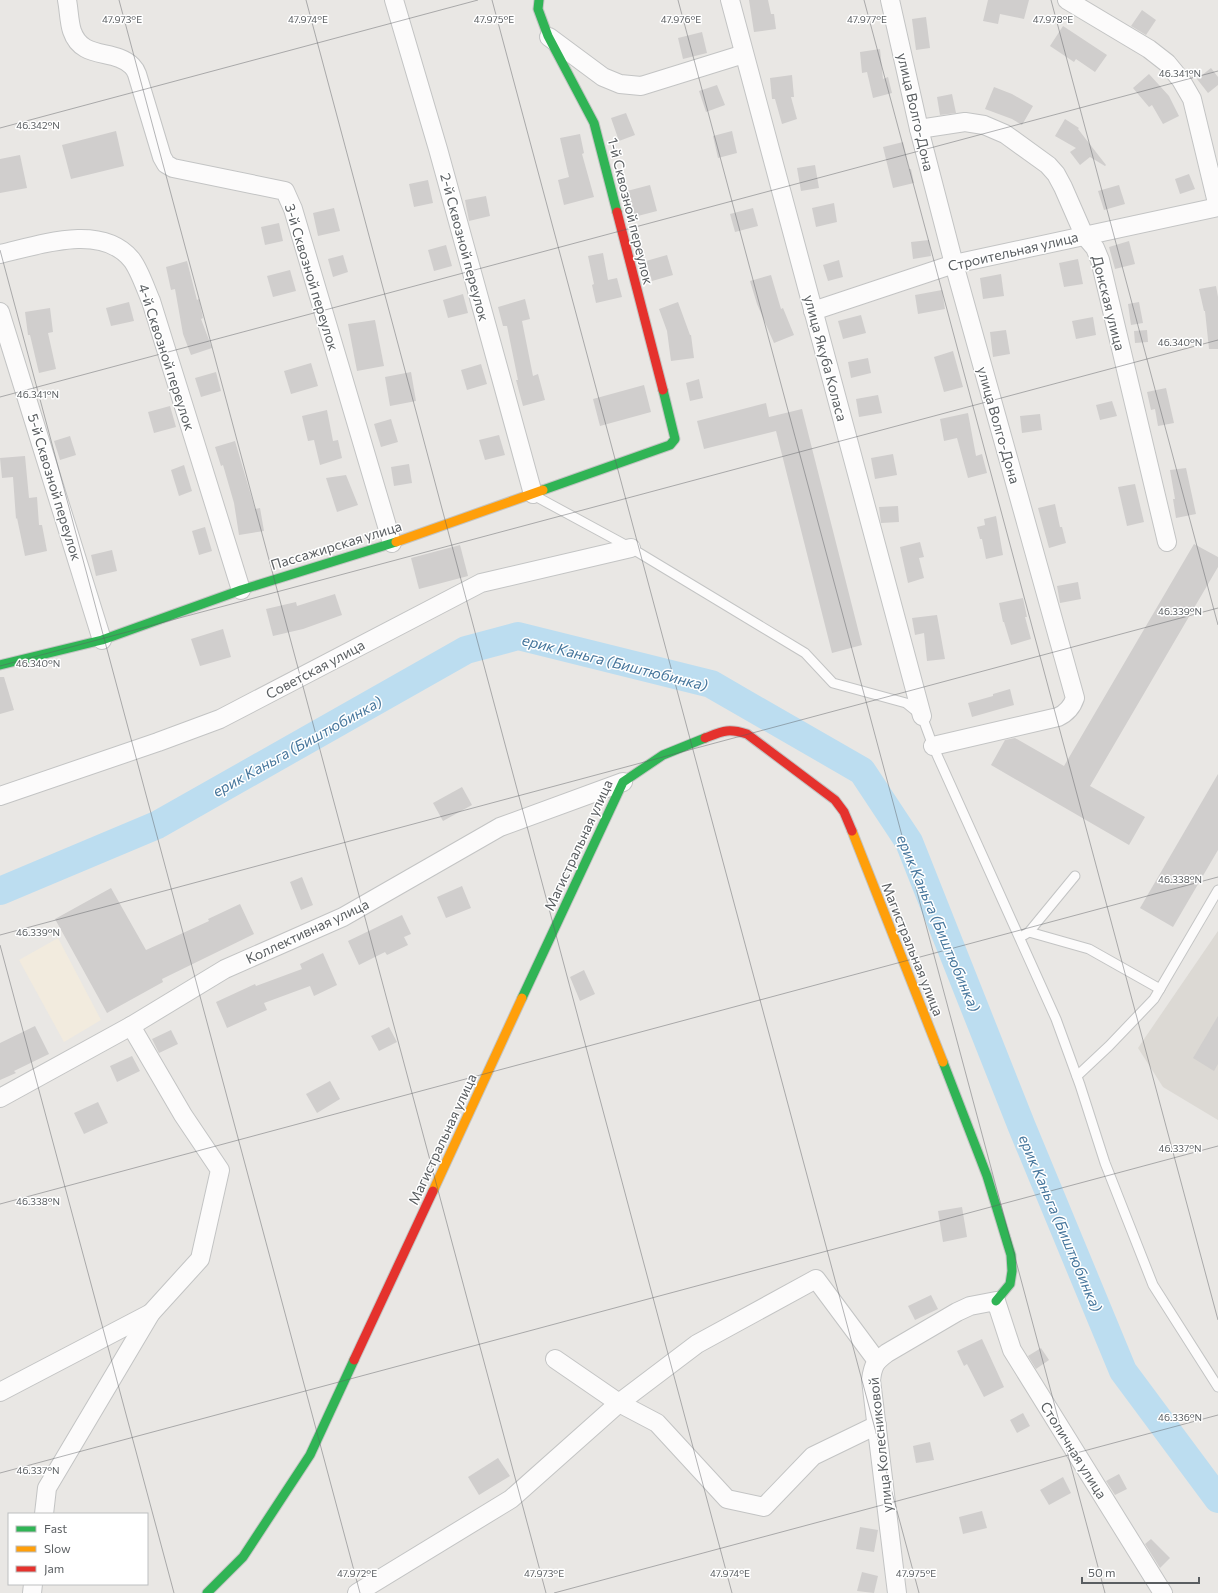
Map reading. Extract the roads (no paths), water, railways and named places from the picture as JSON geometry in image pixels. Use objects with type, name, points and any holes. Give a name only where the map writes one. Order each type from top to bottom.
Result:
[{"type":"street","name":"3-й Сквозной переулок","points":[[67,0],[72,31],[84,49],[123,60],[132,66],[137,74],[162,157],[166,164],[173,168],[285,191],[293,209],[392,543]]},
{"type":"street","name":"2-й Сквозной переулок","points":[[394,0],[438,149],[533,494]]},
{"type":"street","name":"1-й Сквозной переулок","points":[[539,0],[538,9],[548,36],[594,123],[675,439]]},
{"type":"street","name":"улица Якуба Коласа","points":[[730,0],[922,716]]},
{"type":"street","name":"улица Волго-Дона","points":[[890,0],[920,129],[954,264],[1076,698],[1069,709],[1058,718],[932,746]]},
{"type":"street","points":[[1067,0],[1149,49],[1167,63],[1181,80],[1192,99],[1218,206]]},
{"type":"street","points":[[548,36],[603,77],[620,84],[627,85],[641,86],[744,54]]},
{"type":"street","name":"Донская улица","points":[[920,129],[964,122],[984,125],[1005,134],[1048,165],[1056,174],[1084,235],[1095,248],[1100,260],[1167,542]]},
{"type":"street","name":"Строительная улица","points":[[813,311],[954,264],[1218,206]]},
{"type":"street","name":"4-й Сквозной переулок","points":[[0,254],[40,244],[74,239],[106,241],[121,249],[132,260],[151,301],[241,590]]},
{"type":"street","name":"5-й Сквозной переулок","points":[[0,312],[102,640]]},
{"type":"street","name":"Пассажирская улица","points":[[0,665],[102,640],[241,590],[392,543],[662,448],[670,445],[675,439]]},
{"type":"street","name":"Советская улица","points":[[0,796],[158,742],[220,718],[481,582],[631,548]]},
{"type":"street","name":"Магистральная улица","points":[[207,1593],[244,1557],[310,1455],[622,782],[663,755],[724,731],[735,730],[747,734],[835,800],[840,806],[896,940],[987,1176],[1010,1255],[1012,1271],[1010,1284],[996,1301]]},
{"type":"street","name":"Коллективная улица","points":[[0,1098],[131,1026],[225,969],[343,917],[500,827],[622,782]]},
{"type":"street","points":[[44,1513],[47,1488],[151,1313],[200,1258],[220,1170],[183,1115],[131,1026]]},
{"type":"street","points":[[356,1593],[511,1499],[619,1403],[697,1344],[816,1279],[877,1360]]},
{"type":"street","name":"улица Колесниковой","points":[[897,1593],[871,1380],[873,1369],[877,1360],[957,1312],[970,1306],[996,1301]]},
{"type":"street","name":"Столичная улица","points":[[996,1301],[1012,1350],[1163,1593]]},
{"type":"street","points":[[0,1392],[151,1313]]},
{"type":"street","points":[[555,1359],[619,1403],[657,1423],[727,1499],[764,1507],[813,1456],[877,1425]]},
{"type":"lane","points":[[533,494],[631,548],[805,653],[833,683],[906,703],[922,716],[932,746],[1056,1019],[1077,1076],[1105,1163],[1153,1285],[1218,1387]]},
{"type":"lane","points":[[1020,938],[1028,932],[1075,876]]},
{"type":"lane","points":[[1077,1076],[1154,1000],[1218,890]]},
{"type":"lane","points":[[1028,932],[1088,949],[1160,989]]},
{"type":"waterway","name":"ерик Каньга (Биштюбинка)","points":[[0,891],[157,825],[466,650],[518,636],[711,684],[862,771],[909,842],[1022,1127],[1123,1371],[1218,1499]]}]
